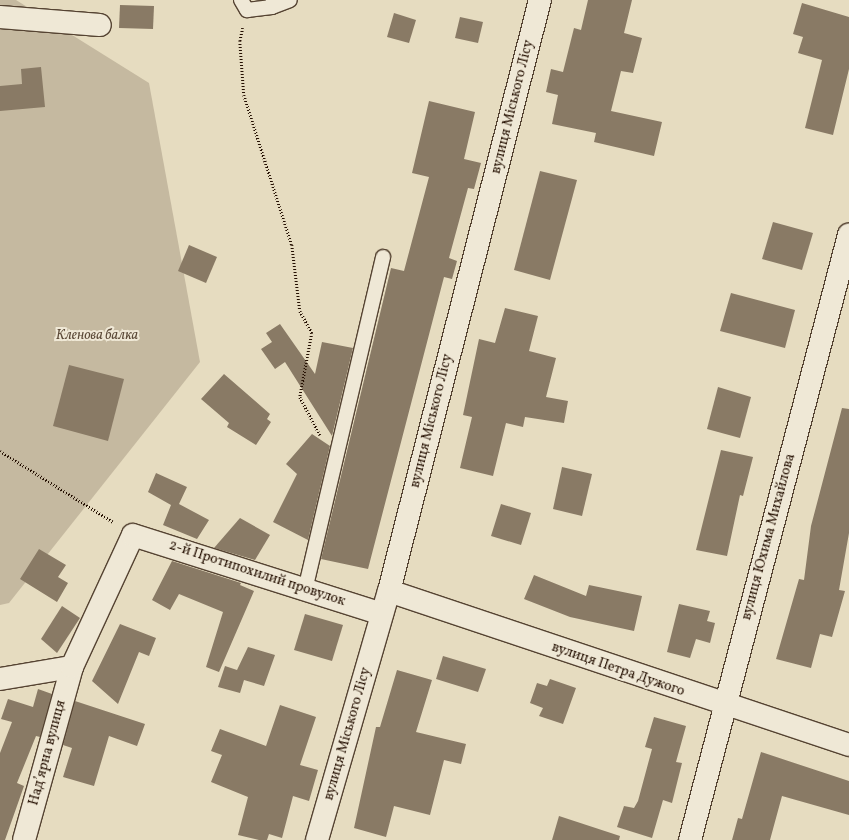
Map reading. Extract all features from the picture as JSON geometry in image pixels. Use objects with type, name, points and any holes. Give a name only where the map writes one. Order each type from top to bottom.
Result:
[{"type":"street","name":"вулиця Міського Лісу","points":[[317,840],[389,591],[540,0]]},
{"type":"street","points":[[0,17],[100,25]]},
{"type":"street","name":"вулиця Юхима Михайлова","points":[[690,840],[849,235]]},
{"type":"street","name":"2-й Протипохилий провулок","points":[[133,535],[382,614]]},
{"type":"street","name":"Надʼярна вулиця","points":[[24,840],[72,667],[133,535]]},
{"type":"street","name":"вулиця Петра Дужого","points":[[389,591],[725,706],[849,745]]},
{"type":"street","points":[[0,679],[72,667]]},
{"type":"lane","points":[[244,5],[290,0]]},
{"type":"lane","points":[[305,590],[383,257]]},
{"type":"path","points":[[244,5],[240,41],[244,95],[292,245],[300,311],[312,333],[300,397],[335,462]]},
{"type":"path","points":[[0,451],[133,535]]},
{"type":"green space","name":"Кленова балка","points":[[0,0],[16,0],[149,83],[200,362],[9,603],[0,605]]},
{"type":"building","points":[[588,0],[632,0],[624,33],[642,38],[633,73],[621,71],[611,111],[662,122],[654,156],[594,142],[596,133],[552,124],[558,95],[546,92],[551,69],[563,72],[574,28],[581,30]]},
{"type":"building","points":[[802,3],[849,17],[849,69],[833,135],[805,128],[822,60],[798,53],[803,37],[793,34]]},
{"type":"building","points":[[120,5],[154,6],[153,29],[119,28]]},
{"type":"building","points":[[394,13],[416,20],[409,43],[387,37]]},
{"type":"building","points":[[460,17],[483,22],[478,43],[455,38]]},
{"type":"building","points":[[41,67],[45,107],[0,111],[0,86],[22,84],[21,69]]},
{"type":"building","points":[[429,101],[475,112],[464,159],[481,163],[474,189],[468,188],[449,258],[457,261],[452,279],[444,277],[368,569],[321,559],[391,268],[404,271],[429,177],[412,173]]},
{"type":"building","points":[[540,171],[577,180],[550,280],[514,270]]},
{"type":"building","points":[[773,222],[813,233],[802,270],[762,259]]},
{"type":"building","points":[[189,245],[217,257],[206,283],[178,271]]},
{"type":"building","points":[[731,293],[795,310],[785,348],[720,331]]},
{"type":"building","points":[[505,308],[538,316],[529,351],[556,358],[546,397],[568,401],[564,423],[525,417],[523,427],[506,423],[493,476],[460,468],[472,417],[463,415],[479,339],[495,343]]},
{"type":"building","points":[[280,324],[315,374],[322,342],[353,348],[332,436],[285,362],[275,369],[261,349],[272,342],[266,333]]},
{"type":"building","points":[[69,365],[124,379],[108,441],[53,426]]},
{"type":"building","points":[[224,374],[270,414],[267,419],[271,422],[256,445],[227,427],[229,423],[201,399]]},
{"type":"building","points":[[718,387],[751,397],[740,438],[707,429]]},
{"type":"building","points":[[842,408],[849,409],[849,533],[839,590],[845,591],[832,637],[820,634],[811,668],[776,659],[799,579],[804,580],[811,526]]},
{"type":"building","points":[[312,434],[330,446],[308,540],[273,522],[297,474],[286,464]]},
{"type":"building","points":[[721,450],[753,457],[743,496],[740,495],[727,556],[696,550]]},
{"type":"building","points":[[562,467],[592,474],[582,516],[553,509]]},
{"type":"building","points":[[156,473],[187,487],[179,504],[209,520],[197,539],[163,525],[171,505],[148,492]]},
{"type":"building","points":[[501,504],[531,513],[521,545],[491,536]]},
{"type":"building","points":[[240,518],[270,535],[255,560],[214,548]]},
{"type":"building","points":[[39,549],[66,565],[58,577],[68,583],[57,602],[20,579]]},
{"type":"building","points":[[172,561],[241,583],[240,585],[254,591],[219,672],[206,667],[223,612],[179,594],[170,610],[152,600]]},
{"type":"building","points":[[534,575],[586,596],[589,585],[642,596],[634,631],[570,617],[524,599]]},
{"type":"building","points":[[679,604],[710,611],[707,621],[715,623],[710,643],[696,639],[690,658],[667,652]]},
{"type":"building","points":[[62,606],[80,618],[57,653],[41,639]]},
{"type":"building","points":[[305,614],[343,625],[332,661],[294,650]]},
{"type":"building","points":[[120,624],[156,638],[149,656],[139,652],[118,704],[92,681]]},
{"type":"building","points":[[248,647],[275,655],[264,686],[244,680],[240,693],[218,687],[225,666],[237,670]]},
{"type":"building","points":[[443,656],[486,669],[478,692],[436,679]]},
{"type":"building","points":[[397,670],[432,680],[416,732],[466,744],[461,764],[444,760],[430,815],[394,806],[386,837],[354,828],[376,727],[380,727]]},
{"type":"building","points":[[550,679],[576,688],[563,724],[539,716],[543,708],[530,703],[537,683],[547,686]]},
{"type":"building","points":[[38,689],[52,694],[40,737],[36,736],[17,783],[24,786],[5,840],[0,840],[0,753],[12,722],[1,719],[8,699],[33,707]]},
{"type":"building","points":[[75,701],[145,724],[137,746],[109,736],[94,786],[63,777],[72,748],[63,745]]},
{"type":"building","points":[[280,705],[316,717],[300,765],[318,770],[309,801],[293,796],[282,838],[269,834],[267,840],[259,840],[238,835],[248,797],[211,782],[222,755],[211,751],[220,729],[266,746]]},
{"type":"building","points":[[654,717],[686,726],[676,762],[682,763],[672,803],[663,800],[652,838],[617,827],[624,806],[634,808],[638,801],[652,749],[645,747]]},
{"type":"building","points":[[761,752],[849,781],[849,815],[782,796],[770,840],[732,840],[738,818],[742,819]]},
{"type":"building","points":[[559,816],[620,836],[619,840],[552,840]]}]
